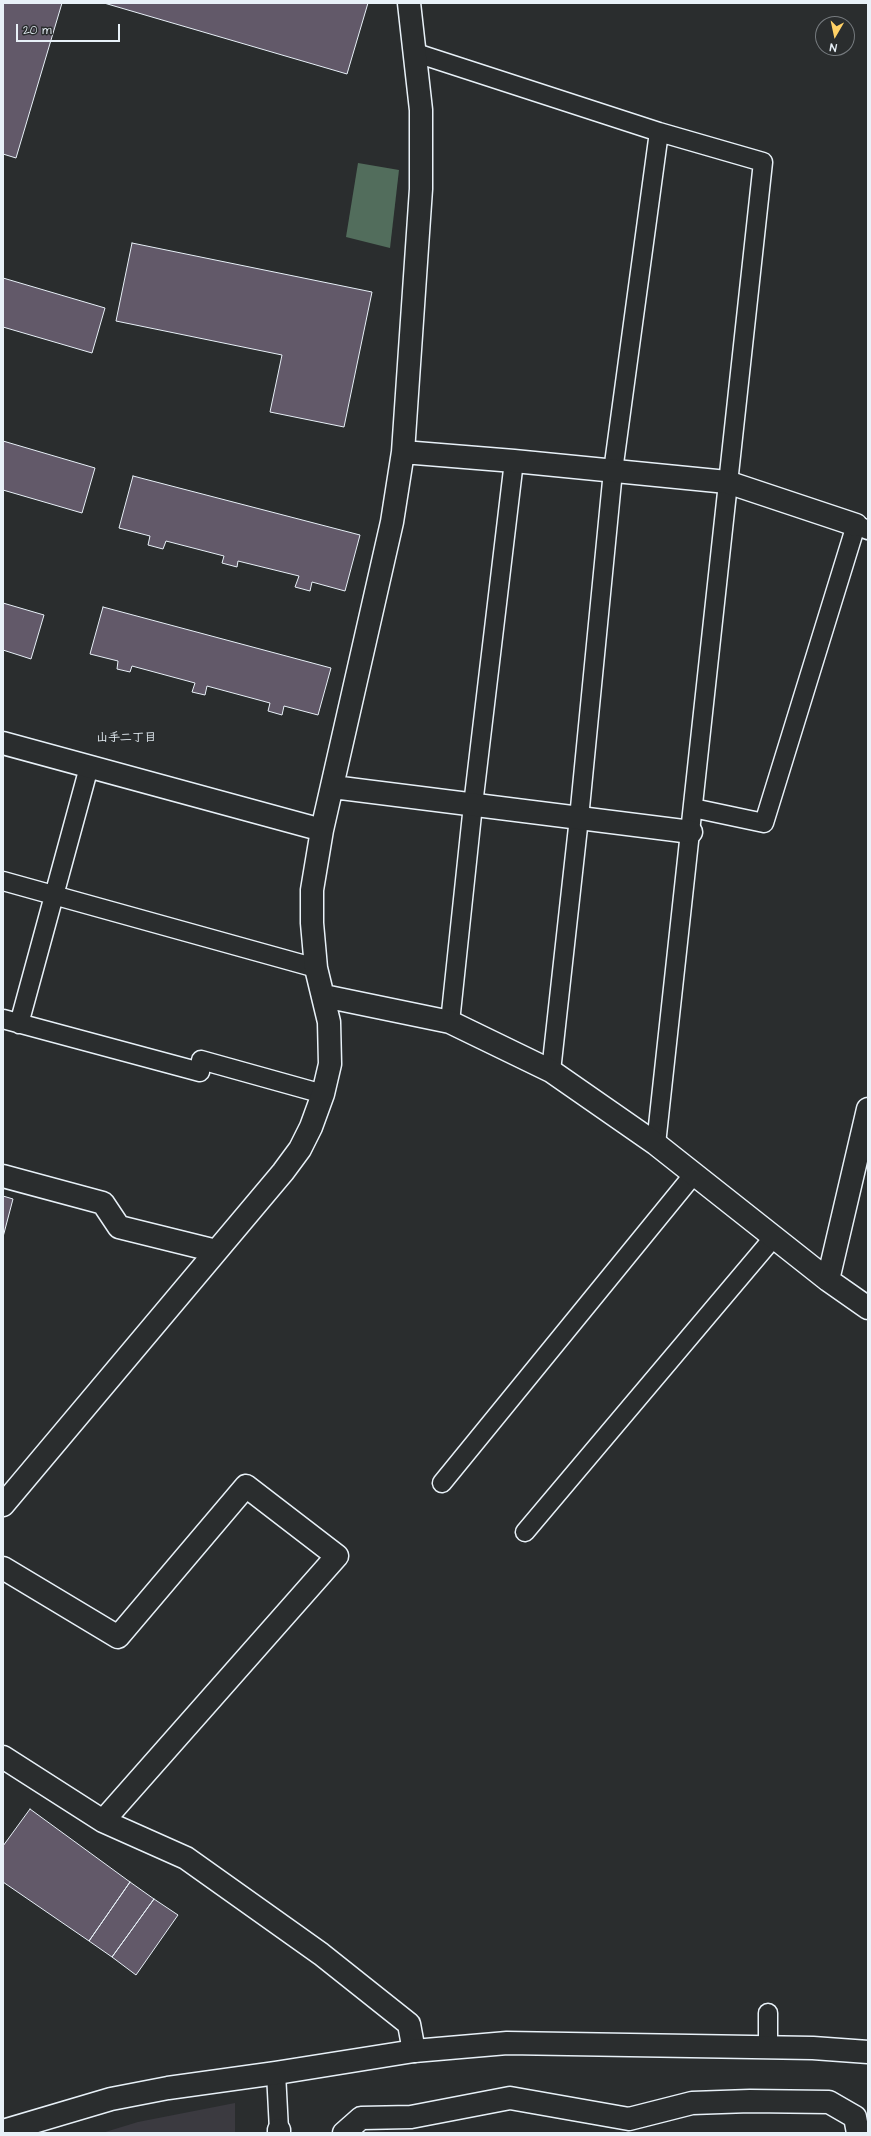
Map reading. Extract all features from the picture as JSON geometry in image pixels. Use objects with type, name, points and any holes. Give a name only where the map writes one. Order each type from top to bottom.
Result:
[{"type":"street","points":[[3,1504],[216,1252],[300,1149],[311,1127],[323,1094],[330,1064],[329,1022],[324,996],[316,968],[312,923],[312,890],[322,830],[392,522],[403,452],[421,189],[421,110],[416,53],[409,3]]},
{"type":"street","points":[[403,452],[514,461],[727,482],[862,528]]},
{"type":"street","points":[[3,744],[322,830]]},
{"type":"street","points":[[333,787],[691,832]]},
{"type":"street","points":[[324,996],[450,1022],[551,1071],[656,1144],[828,1280],[868,1308]]},
{"type":"street","points":[[828,1280],[868,1109]]},
{"type":"street","points":[[3,1176],[103,1203],[119,1227],[216,1252]]},
{"type":"street","points":[[3,1568],[118,1637],[246,1486],[337,1556],[103,1821]]},
{"type":"street","points":[[3,1757],[103,1821],[186,1858],[321,1954],[409,2024],[414,2051]]},
{"type":"street","points":[[3,2131],[111,2099],[168,2088],[276,2073],[414,2051],[507,2043],[813,2048],[868,2052]]},
{"type":"street","points":[[344,2133],[361,2118],[411,2117],[510,2098],[629,2119],[692,2103],[750,2101],[829,2102],[855,2117],[858,2133]]},
{"type":"lane","points":[[416,53],[659,132],[763,162],[656,1144]]},
{"type":"lane","points":[[551,1071],[579,818],[613,471],[659,132]]},
{"type":"lane","points":[[450,1022],[473,805],[514,461]]},
{"type":"lane","points":[[693,808],[764,823],[862,528]]},
{"type":"lane","points":[[89,767],[53,895],[11,1022],[200,1072],[201,1060],[323,1094]]},
{"type":"lane","points":[[3,881],[316,968]]},
{"type":"lane","points":[[442,1483],[694,1174]]},
{"type":"lane","points":[[526,1532],[774,1237]]},
{"type":"lane","points":[[768,2014],[768,2047]]},
{"type":"lane","points":[[276,2073],[279,2132]]},
{"type":"shaded area","points":[[235,2103],[235,2133],[102,2133],[138,2122]]},
{"type":"green space","points":[[358,163],[399,170],[390,248],[346,237]]},
{"type":"building","points":[[3,3],[62,3],[16,158],[3,154]]},
{"type":"building","points":[[104,3],[368,3],[347,74]]},
{"type":"building","points":[[132,243],[372,292],[344,427],[270,412],[282,355],[116,321]]},
{"type":"building","points":[[3,278],[105,308],[92,353],[3,327]]},
{"type":"building","points":[[3,441],[95,468],[82,513],[3,490]]},
{"type":"building","points":[[133,476],[360,535],[345,591],[312,582],[310,591],[295,587],[299,576],[238,561],[237,567],[222,563],[224,556],[166,541],[163,549],[148,545],[150,536],[119,528]]},
{"type":"building","points":[[3,603],[44,615],[31,659],[3,650]]},
{"type":"building","points":[[103,607],[331,668],[318,715],[284,706],[282,715],[268,711],[270,703],[207,686],[205,695],[192,692],[195,683],[132,666],[130,672],[117,669],[118,661],[90,654]]},
{"type":"building","points":[[3,1196],[13,1199],[3,1237]]},
{"type":"building","points":[[30,1809],[130,1882],[89,1941],[3,1882],[3,1846]]},
{"type":"building","points":[[130,1882],[154,1899],[112,1957],[89,1941]]},
{"type":"building","points":[[154,1899],[178,1915],[136,1975],[112,1957]]},
{"type":"district","name":"山手二丁目","points":[[126,738]]}]
